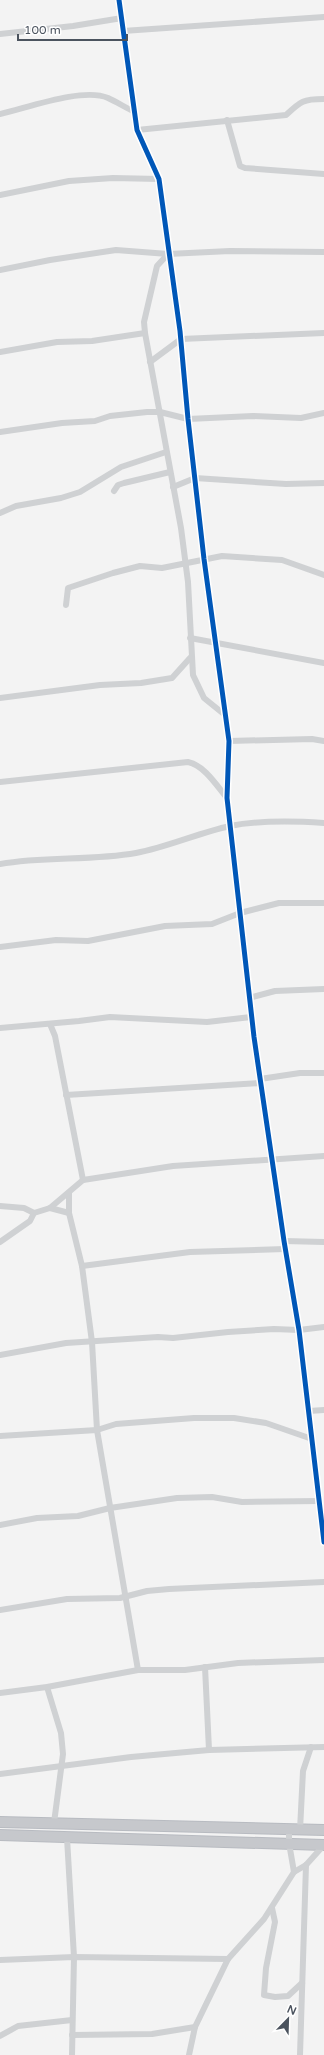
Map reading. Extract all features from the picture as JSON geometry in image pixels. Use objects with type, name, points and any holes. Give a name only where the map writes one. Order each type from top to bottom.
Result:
[{"type":"highway","points":[[0,1822],[324,1830]]},
{"type":"highway","points":[[0,1835],[324,1845]]},
{"type":"street","points":[[119,0],[137,130],[159,180],[181,340],[188,419],[204,559],[217,642],[229,741],[228,798],[230,826],[249,998],[271,1159],[299,1330],[308,1411],[321,1491],[319,1501],[324,1542]]},
{"type":"street","points":[[123,31],[324,17]]},
{"type":"street","points":[[0,34],[73,26],[122,18]]},
{"type":"street","points":[[0,114],[51,101],[91,94],[107,97],[135,112]]},
{"type":"street","points":[[137,130],[227,120],[286,116],[298,102],[307,99],[324,99]]},
{"type":"street","points":[[227,120],[240,166],[246,168],[324,174]]},
{"type":"street","points":[[0,195],[69,181],[113,178],[159,180]]},
{"type":"street","points":[[0,270],[50,260],[116,250],[168,254],[230,251],[324,252]]},
{"type":"street","points":[[168,254],[157,266],[144,322],[145,333],[186,564],[190,658],[193,675],[197,687],[208,702],[225,715]]},
{"type":"street","points":[[0,352],[57,342],[92,341],[145,333]]},
{"type":"street","points":[[150,362],[181,340],[324,333]]},
{"type":"street","points":[[0,432],[44,427],[62,423],[95,421],[110,416],[160,412],[188,419],[253,416],[301,418],[324,413]]},
{"type":"street","points":[[0,513],[16,506],[60,498],[80,492],[121,467],[166,452]]},
{"type":"street","points":[[114,491],[118,485],[170,472]]},
{"type":"street","points":[[173,487],[195,478],[286,484],[324,483]]},
{"type":"street","points":[[66,605],[68,588],[73,586],[140,566],[162,568],[222,556],[282,560],[324,575]]},
{"type":"street","points":[[190,638],[324,663]]},
{"type":"street","points":[[0,698],[100,685],[141,683],[172,678],[190,658]]},
{"type":"street","points":[[229,741],[312,739],[324,741]]},
{"type":"street","points":[[0,782],[188,762],[194,763],[200,767],[228,798]]},
{"type":"street","points":[[0,864],[22,860],[82,859],[137,853],[230,826],[269,822],[324,824]]},
{"type":"street","points":[[0,947],[56,940],[88,941],[165,926],[212,924],[240,913],[279,903],[324,903]]},
{"type":"street","points":[[249,998],[275,991],[324,989]]},
{"type":"street","points":[[0,1028],[118,1016],[207,1022],[252,1017]]},
{"type":"street","points":[[50,1024],[55,1036],[82,1180]]},
{"type":"street","points":[[66,1095],[260,1081],[300,1073],[324,1073]]},
{"type":"street","points":[[0,1206],[24,1208],[34,1213],[50,1208],[69,1193],[82,1180],[173,1166],[324,1156]]},
{"type":"street","points":[[69,1193],[69,1213],[82,1266],[92,1342],[97,1430],[138,1670]]},
{"type":"street","points":[[50,1208],[69,1213]]},
{"type":"street","points":[[0,1242],[30,1221],[34,1213]]},
{"type":"street","points":[[284,1241],[324,1242]]},
{"type":"street","points":[[82,1266],[190,1252],[285,1249]]},
{"type":"street","points":[[0,1354],[66,1343],[158,1337],[173,1338],[274,1329],[299,1330],[324,1327]]},
{"type":"street","points":[[308,1411],[324,1410]]},
{"type":"street","points":[[0,1436],[97,1430],[116,1424],[194,1418],[234,1418],[266,1423],[312,1439]]},
{"type":"street","points":[[0,1525],[37,1518],[78,1516],[110,1508],[177,1498],[198,1497],[242,1502],[319,1501]]},
{"type":"street","points":[[0,1610],[68,1599],[120,1598],[126,1595],[169,1589],[324,1582]]},
{"type":"street","points":[[0,1693],[46,1687],[138,1670],[185,1670],[238,1663],[324,1660]]},
{"type":"street","points":[[205,1667],[209,1750]]},
{"type":"street","points":[[46,1687],[61,1733],[63,1754],[54,1823]]},
{"type":"street","points":[[300,1830],[303,1771],[311,1747]]},
{"type":"street","points":[[0,1774],[131,1757],[209,1750],[324,1747]]},
{"type":"street","points":[[289,1829],[288,1843],[294,1872]]},
{"type":"street","points":[[67,1838],[74,1957],[72,2055]]},
{"type":"street","points":[[189,2055],[196,2027],[228,1959],[272,1908],[294,1872],[306,1865],[324,1845]]},
{"type":"street","points":[[300,2055],[306,1865]]},
{"type":"street","points":[[272,1908],[275,1922],[266,1968],[264,1995],[274,1997],[288,1996],[302,1983]]},
{"type":"street","points":[[0,1960],[74,1957],[228,1959]]},
{"type":"street","points":[[0,2036],[18,2026],[27,2024],[72,2020]]},
{"type":"street","points":[[72,2035],[152,2034],[196,2027]]},
{"type":"cycle path","points":[[119,0],[137,130],[159,179],[180,331],[188,419],[204,559],[229,741],[227,798],[254,1037],[284,1241],[299,1330],[324,1542]]}]
